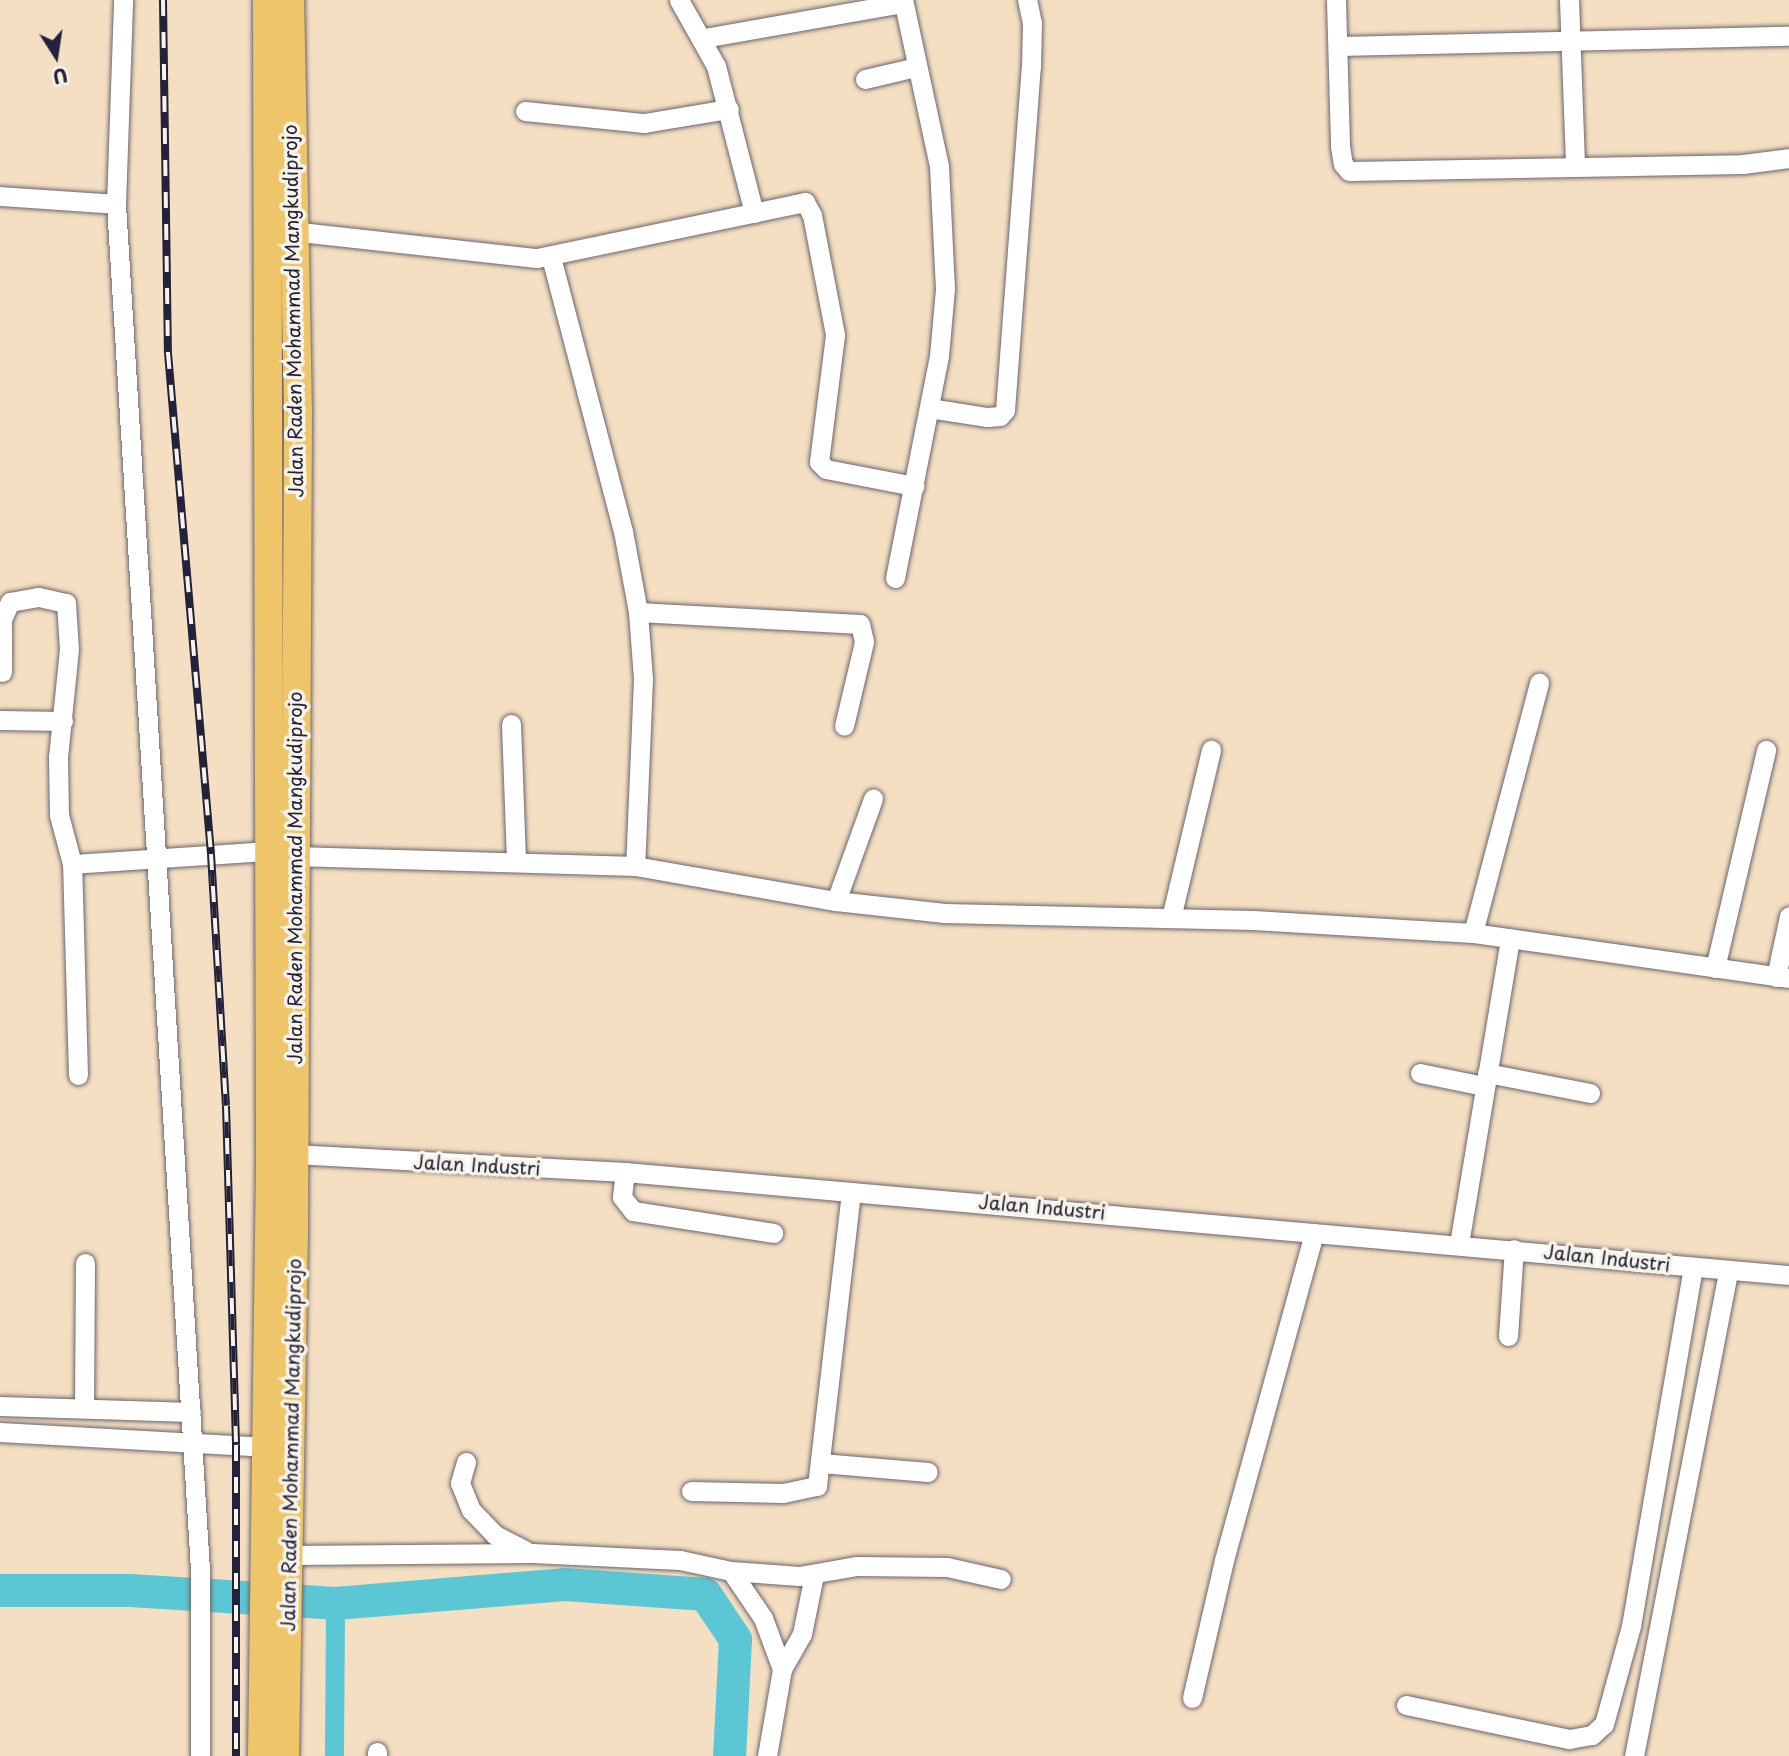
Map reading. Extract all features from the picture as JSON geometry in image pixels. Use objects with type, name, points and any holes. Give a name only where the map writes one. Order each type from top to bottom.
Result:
[{"type":"highway","name":"Jalan Raden Mohammad Mangkudiprojo","points":[[267,0],[284,409],[282,854],[269,1447],[281,1563]]},
{"type":"highway","name":"Jalan Raden Mohammad Mangkudiprojo","points":[[283,351],[291,231],[290,0]]},
{"type":"highway","name":"Jalan Raden Mohammad Mangkudiprojo","points":[[262,1756],[281,1563],[294,1154],[282,854]]},
{"type":"highway","name":"Jalan Raden Mohammad Mangkudiprojo","points":[[275,1624],[285,1756]]},
{"type":"street","points":[[124,0],[117,204],[159,858],[200,1568],[200,1756]]},
{"type":"street","points":[[679,0],[704,38],[730,108],[754,212]]},
{"type":"street","points":[[929,408],[987,418],[1000,416],[1004,410],[1031,67],[1032,23],[1027,0]]},
{"type":"street","points":[[1336,0],[1340,146],[1343,164],[1349,171],[1575,164],[1743,164],[1789,158]]},
{"type":"street","points":[[1569,0],[1575,164]]},
{"type":"street","points":[[704,38],[830,8],[903,1],[939,166],[945,259],[943,329],[895,578]]},
{"type":"street","points":[[1338,46],[1789,36]]},
{"type":"street","points":[[864,79],[916,67]]},
{"type":"street","points":[[525,111],[644,123],[730,108]]},
{"type":"street","points":[[0,196],[117,204]]},
{"type":"street","points":[[291,231],[507,258],[551,257],[800,202],[808,205],[812,215],[835,350],[820,464],[831,470],[914,486]]},
{"type":"street","points":[[551,257],[623,531],[638,612],[643,679],[635,866]]},
{"type":"street","points":[[2,672],[2,619],[10,602],[39,597],[66,603],[69,649],[59,815],[72,864],[78,1075]]},
{"type":"street","points":[[638,612],[860,624],[864,642],[844,726]]},
{"type":"street","points":[[1473,933],[1539,683]]},
{"type":"street","points":[[0,720],[63,721]]},
{"type":"street","points":[[511,724],[516,859]]},
{"type":"street","points":[[1171,918],[1211,750]]},
{"type":"street","points":[[1716,968],[1766,750]]},
{"type":"street","points":[[836,901],[873,799]]},
{"type":"street","points":[[72,864],[282,854],[516,859],[635,866],[836,901],[944,913],[1171,918],[1473,933],[1783,978],[1789,916]]},
{"type":"street","points":[[1459,1244],[1510,938]]},
{"type":"street","points":[[1420,1073],[1590,1093]]},
{"type":"street","name":"Jalan Industri","points":[[294,1154],[625,1172],[1789,1275]]},
{"type":"street","points":[[625,1172],[623,1200],[633,1212],[774,1233]]},
{"type":"street","points":[[691,1491],[807,1491],[818,1484],[851,1192]]},
{"type":"street","points":[[1192,1698],[1223,1560],[1314,1233]]},
{"type":"street","points":[[1508,1336],[1514,1249]]},
{"type":"street","points":[[84,1407],[85,1263]]},
{"type":"street","points":[[1406,1705],[1569,1739],[1587,1737],[1604,1724],[1631,1626],[1693,1267]]},
{"type":"street","points":[[1634,1756],[1728,1271]]},
{"type":"street","points":[[0,1406],[191,1412]]},
{"type":"street","points":[[0,1432],[193,1440],[269,1447]]},
{"type":"street","points":[[466,1462],[460,1483],[471,1510],[495,1535],[532,1553]]},
{"type":"street","points":[[821,1463],[928,1472]]},
{"type":"street","points":[[281,1563],[532,1553],[680,1560],[731,1571],[814,1575],[858,1566],[934,1567],[1001,1579]]},
{"type":"street","points":[[731,1571],[763,1618],[782,1669]]},
{"type":"street","points":[[767,1756],[782,1669],[802,1634],[814,1575]]},
{"type":"waterway","points":[[0,1590],[130,1590],[335,1603],[564,1584],[705,1594],[735,1639],[729,1756]]},
{"type":"waterway","points":[[334,1756],[335,1603]]},
{"type":"railway","points":[[163,0],[168,353],[211,854],[226,1106],[236,1445],[236,1756]]}]
